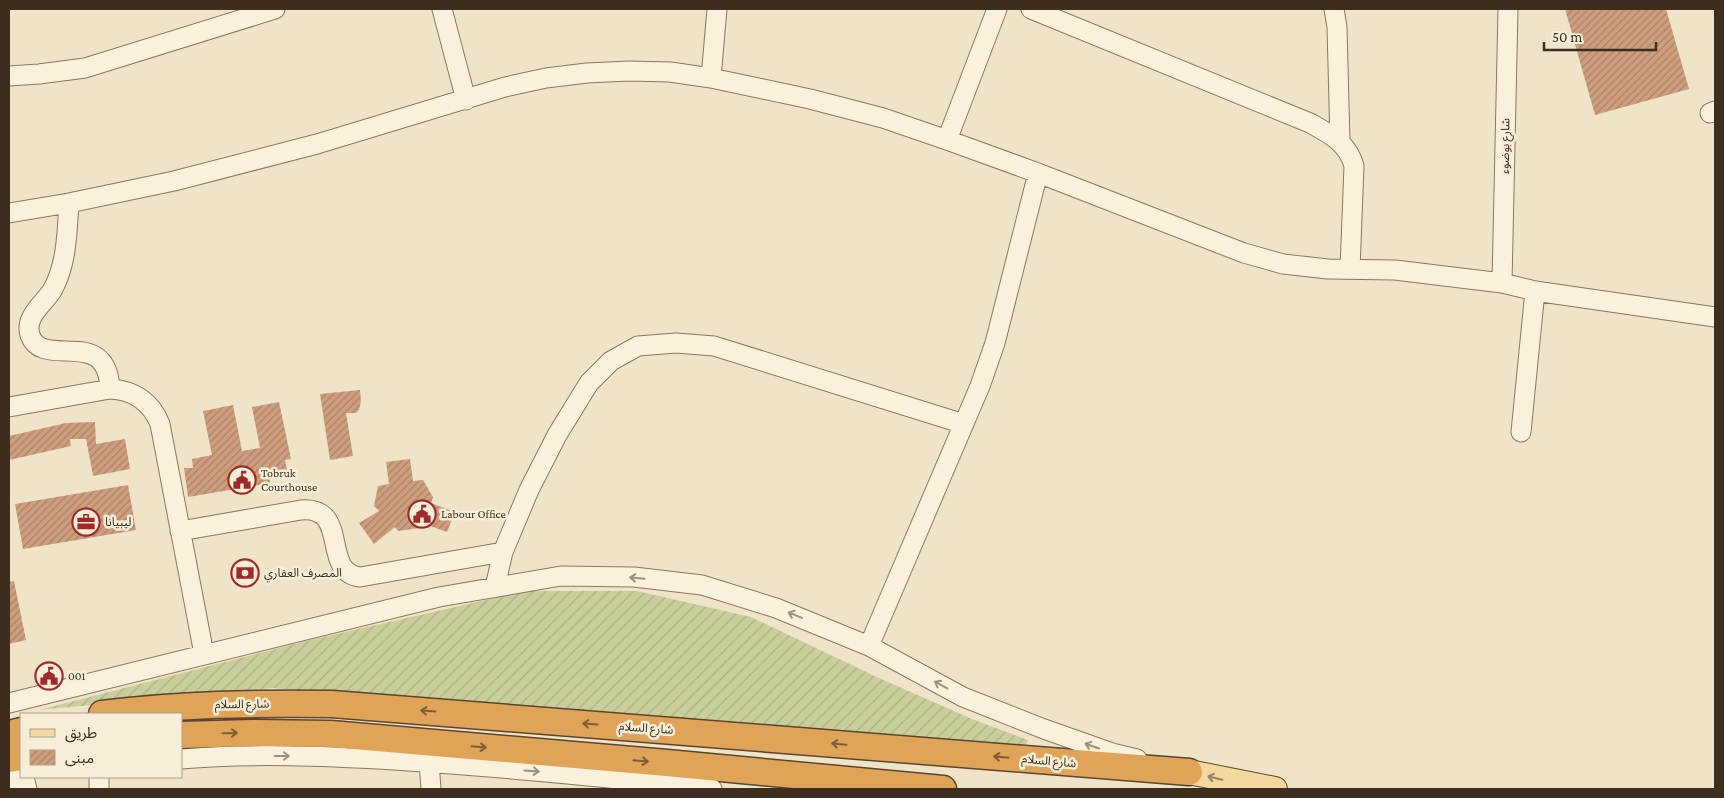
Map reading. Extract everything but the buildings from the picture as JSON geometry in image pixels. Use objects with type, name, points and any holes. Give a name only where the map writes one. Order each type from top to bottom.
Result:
[{"type":"highway","name":"شارع السلام","points":[[110,713],[196,705],[258,703],[332,704],[1189,772]]},
{"type":"highway","points":[[182,735],[254,733],[331,734],[943,789]]},
{"type":"main road","points":[[1189,772],[1275,789]]},
{"type":"street","points":[[9,76],[85,68],[275,9]]},
{"type":"street","points":[[442,9],[466,100]]},
{"type":"street","points":[[711,78],[717,9]]},
{"type":"street","points":[[947,140],[997,9]]},
{"type":"street","points":[[1031,9],[1310,123],[1340,141],[1352,156],[1354,166],[1350,269]]},
{"type":"street","points":[[1334,9],[1337,28],[1340,141]]},
{"type":"street","name":"شارع بوضوء","points":[[1502,283],[1508,9]]},
{"type":"street","points":[[9,213],[69,203],[174,181],[307,147],[505,87],[546,78],[587,72],[629,70],[670,72],[711,78],[820,101],[883,118],[1038,173],[1264,259],[1306,267],[1395,270],[1502,283],[1535,291],[1715,317]]},
{"type":"street","points":[[869,646],[980,386],[995,343],[1038,173]]},
{"type":"street","points":[[69,203],[66,246],[61,266],[52,290],[33,314],[29,324],[30,334],[34,343],[42,348],[78,350],[91,353],[106,368],[110,389]]},
{"type":"street","points":[[1521,432],[1535,291]]},
{"type":"street","points":[[495,587],[503,552],[529,490],[580,395],[599,371],[624,353],[638,346],[676,343],[714,346],[964,424]]},
{"type":"street","points":[[9,408],[110,389],[123,390],[133,394],[142,399],[156,414],[160,424],[204,654]]},
{"type":"street","points":[[180,531],[301,510],[313,511],[323,516],[331,524],[341,566],[347,573],[360,577],[503,552]]},
{"type":"street","points":[[9,703],[439,597],[561,576],[634,578],[702,585],[776,608],[869,646],[962,697],[1112,753],[1189,772]]},
{"type":"street","points":[[182,759],[206,756],[324,756],[429,762],[560,773],[712,789]]},
{"type":"street","points":[[429,762],[431,789]]},
{"type":"green space","points":[[525,591],[637,591],[751,617],[879,678],[972,719],[1028,740],[1020,756],[596,715],[273,688],[39,710],[306,641]]},
{"type":"place","name":"Tobruk Courthouse","points":[[242,480]]},
{"type":"place","name":"Labour Office","points":[[422,514]]},
{"type":"place","name":"ليبيانا","points":[[86,522]]},
{"type":"place","name":"المصرف العقاري","points":[[245,573]]},
{"type":"place","name":"001","points":[[49,676]]}]
